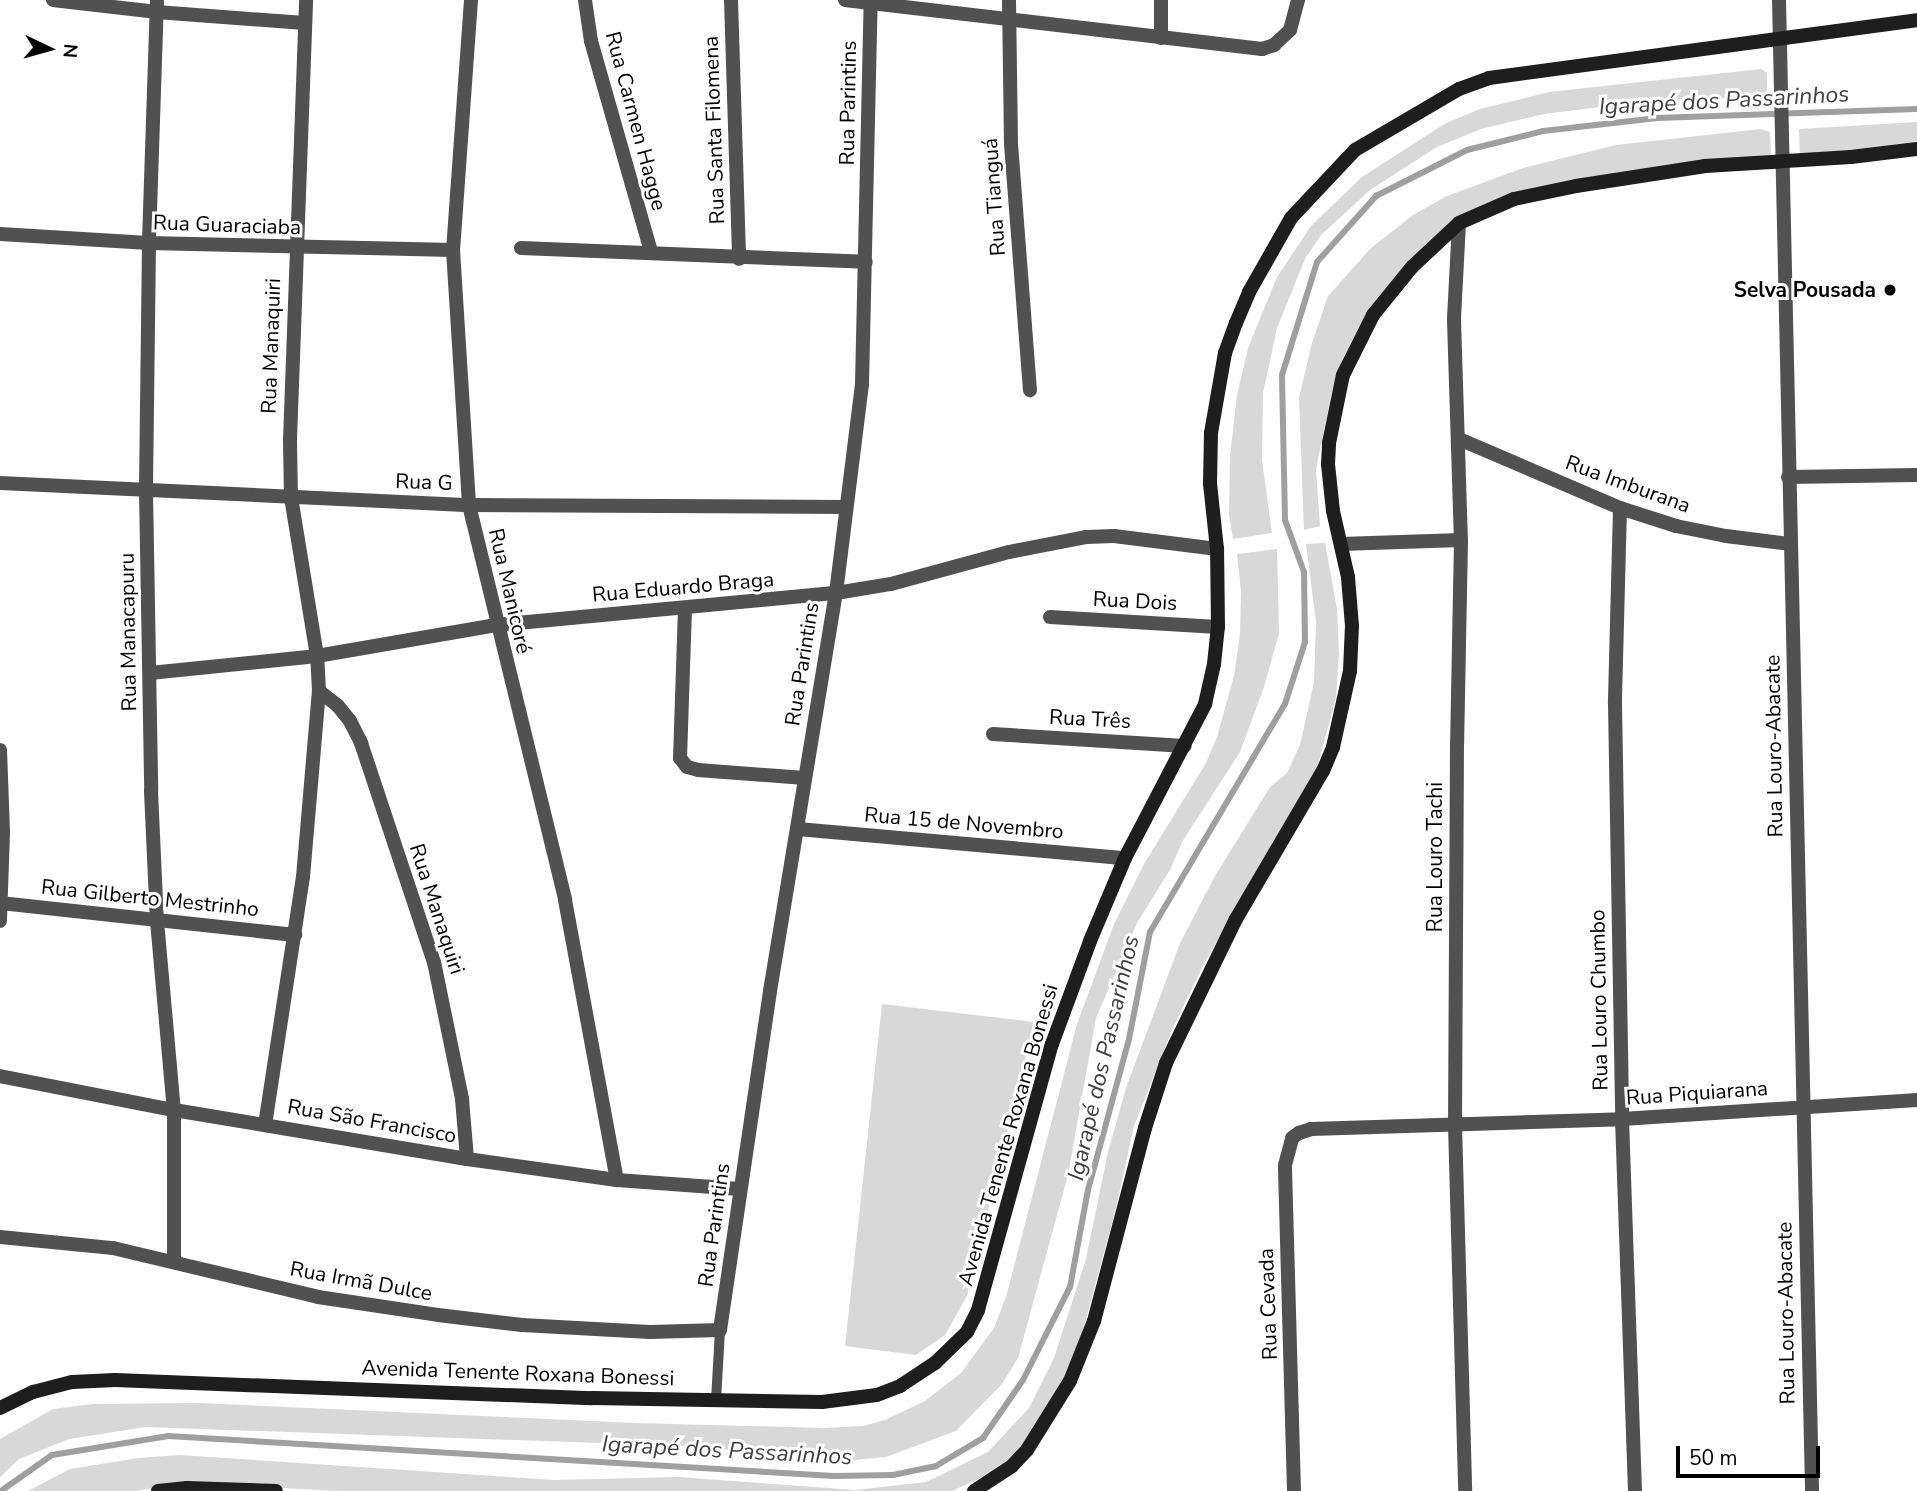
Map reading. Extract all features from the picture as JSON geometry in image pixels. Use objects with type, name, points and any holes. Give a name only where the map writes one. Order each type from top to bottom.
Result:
[{"type":"street","points":[[53,0],[157,6],[306,23]]},
{"type":"street","name":"Rua Manaquiri","points":[[265,1125],[303,877],[319,691],[317,656],[291,498],[295,248],[306,0]]},
{"type":"street","name":"Rua Manicoré","points":[[471,0],[453,250],[469,505],[496,625],[565,900],[617,1181]]},
{"type":"street","name":"Rua Carmen Hagge","points":[[585,0],[591,41],[652,252]]},
{"type":"street","name":"Rua Santa Filomena","points":[[731,0],[738,259]]},
{"type":"street","points":[[845,0],[1262,49],[1274,45],[1290,30],[1298,2]]},
{"type":"street","name":"Rua Tianguá","points":[[1009,0],[1011,144],[1030,390]]},
{"type":"street","points":[[1161,0],[1161,38]]},
{"type":"street","name":"Rua Louro-Abacate","points":[[1779,0],[1812,1491]]},
{"type":"street","name":"Rua Parintins","points":[[720,1330],[740,1189],[836,593],[862,384],[872,2]]},
{"type":"street","name":"Rua Manacapuru","points":[[157,6],[149,243],[146,491],[151,791],[157,921],[174,1111],[174,1262]]},
{"type":"street","name":"Avenida Tenente Roxana Bonessi","points":[[0,1408],[33,1392],[72,1382],[115,1381],[822,1402],[877,1395],[920,1374],[967,1332],[978,1310],[1052,1044],[1090,941],[1125,859],[1205,704],[1214,664],[1218,626],[1211,433],[1225,353],[1249,292],[1291,218],[1355,150],[1448,95],[1489,78],[1917,20]]},
{"type":"street","points":[[974,1491],[1012,1466],[1027,1450],[1070,1381],[1094,1321],[1145,1128],[1166,1063],[1236,919],[1324,771],[1333,747],[1350,671],[1352,626],[1328,464],[1332,421],[1343,375],[1373,316],[1412,267],[1459,223],[1514,200],[1566,188],[1705,166],[1851,157],[1917,149]]},
{"type":"street","name":"Rua Louro Tachi","points":[[1459,223],[1454,320],[1461,540],[1455,1125],[1465,1491]]},
{"type":"street","name":"Rua Guaraciaba","points":[[0,234],[149,243],[453,250]]},
{"type":"street","points":[[521,248],[652,252],[738,259],[866,262]]},
{"type":"street","name":"Rua Imburana","points":[[1459,439],[1620,508],[1676,526],[1790,544]]},
{"type":"street","points":[[1788,477],[1917,475]]},
{"type":"street","name":"Rua G","points":[[0,483],[469,505],[846,507]]},
{"type":"street","name":"Rua Louro Chumbo","points":[[1620,508],[1615,704],[1622,1119],[1635,1491]]},
{"type":"street","name":"Rua Eduardo Braga","points":[[150,673],[317,656],[496,625],[836,593],[891,584],[1009,552],[1086,537],[1114,536],[1217,549]]},
{"type":"street","points":[[1341,544],[1461,540]]},
{"type":"street","points":[[685,608],[680,758],[687,767],[698,770],[805,778]]},
{"type":"street","name":"Rua Dois","points":[[1049,617],[1218,626]]},
{"type":"street","name":"Rua Manaquiri","points":[[319,691],[338,706],[350,721],[360,743],[434,962],[458,1072],[467,1159]]},
{"type":"street","name":"Rua Três","points":[[993,734],[1185,746]]},
{"type":"street","points":[[0,750],[0,921]]},
{"type":"street","name":"Rua 15 de Novembro","points":[[798,829],[1125,859]]},
{"type":"street","name":"Rua Gilberto Mestrinho","points":[[1,903],[295,935]]},
{"type":"street","name":"Rua São Francisco","points":[[0,1076],[174,1111],[467,1159],[617,1181],[740,1189]]},
{"type":"street","name":"Rua Piquiarana","points":[[1311,1129],[1622,1119],[1917,1100]]},
{"type":"street","name":"Rua Cevada","points":[[1294,1491],[1285,1165],[1292,1138],[1311,1129]]},
{"type":"street","name":"Rua Irmã Dulce","points":[[0,1237],[113,1248],[215,1275],[318,1297],[439,1315],[548,1326],[650,1332],[720,1330]]},
{"type":"street","points":[[158,1491],[187,1488],[276,1491]]},
{"type":"lane","points":[[716,1399],[720,1330]]},
{"type":"shaded area","points":[[1761,69],[1767,73],[1767,98],[1680,99],[1544,114],[1481,129],[1437,147],[1370,190],[1321,235],[1305,259],[1277,328],[1263,393],[1262,460],[1272,533],[1233,539],[1229,515],[1230,456],[1237,395],[1248,348],[1277,277],[1311,226],[1362,177],[1446,123],[1480,109],[1549,92]]},
{"type":"shaded area","points":[[1917,122],[1917,141],[1800,159],[1799,129]]},
{"type":"shaded area","points":[[1761,129],[1770,132],[1771,154],[1763,168],[1551,186],[1480,211],[1359,327],[1343,358],[1332,391],[1316,469],[1320,526],[1304,530],[1299,398],[1312,343],[1328,296],[1371,248],[1413,215],[1447,196],[1523,168],[1616,145]]},
{"type":"shaded area","points":[[1325,543],[1337,609],[1339,653],[1336,698],[1316,772],[1206,960],[1172,1030],[1134,1126],[1116,1208],[1079,1345],[1065,1378],[1030,1437],[1009,1460],[985,1476],[952,1491],[338,1491],[187,1483],[135,1491],[28,1491],[70,1469],[138,1458],[179,1455],[555,1480],[678,1477],[856,1490],[926,1482],[988,1452],[1029,1408],[1054,1358],[1086,1259],[1108,1152],[1126,1088],[1180,943],[1215,876],[1270,787],[1287,773],[1300,745],[1314,682],[1316,622],[1306,544]]},
{"type":"shaded area","points":[[1277,549],[1279,633],[1264,687],[1240,752],[1182,842],[1171,868],[1137,923],[1096,1018],[1068,1175],[1018,1358],[1002,1384],[956,1431],[886,1457],[854,1460],[683,1446],[146,1427],[69,1439],[19,1459],[0,1477],[0,1439],[53,1409],[93,1404],[199,1403],[636,1423],[825,1428],[863,1426],[885,1420],[925,1401],[961,1373],[994,1328],[1006,1297],[1077,1024],[1114,924],[1144,864],[1206,763],[1217,737],[1234,676],[1240,634],[1241,591],[1237,554]]},
{"type":"shaded area","points":[[882,1004],[1034,1022],[967,1296],[945,1335],[916,1355],[845,1346]]},
{"type":"waterway","name":"Igarapé dos Passarinhos","points":[[1,1491],[52,1455],[168,1436],[834,1476],[893,1475],[936,1466],[983,1438],[1023,1380],[1070,1287],[1088,1190],[1129,1039],[1150,932],[1285,704],[1305,642],[1304,572],[1285,520],[1282,375],[1317,262],[1376,196],[1467,150],[1543,131],[1657,118],[1917,109]]},
{"type":"place","name":"Selva Pousada","points":[[1890,290]]}]
